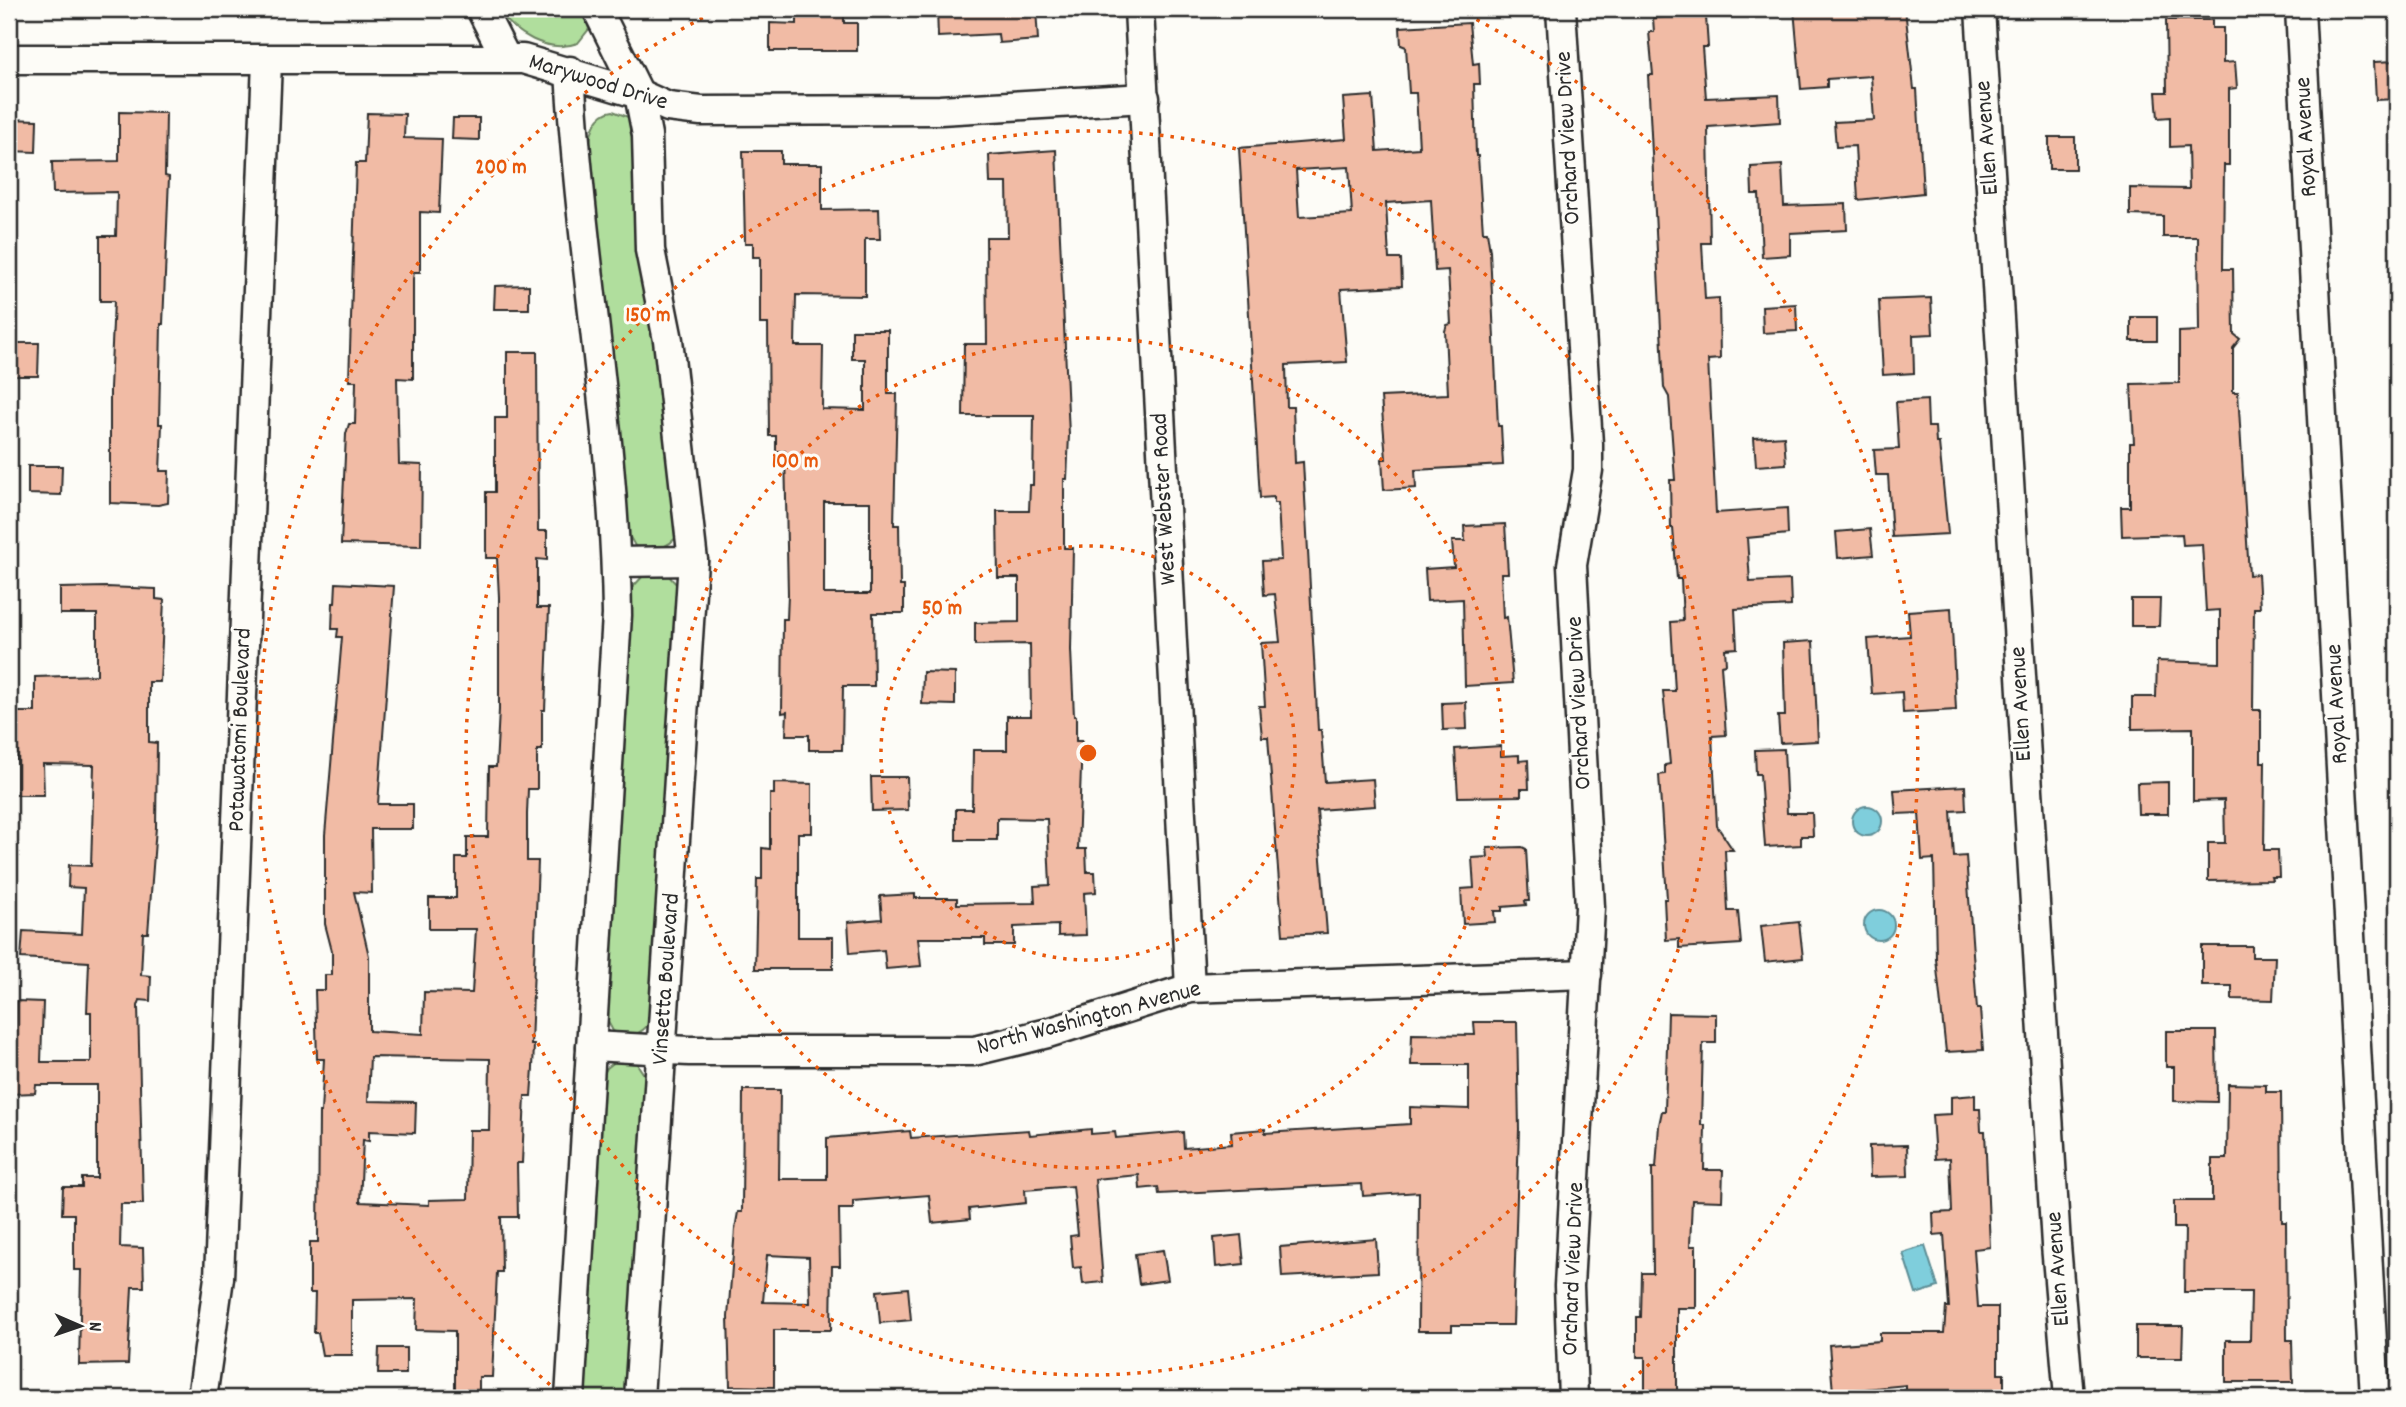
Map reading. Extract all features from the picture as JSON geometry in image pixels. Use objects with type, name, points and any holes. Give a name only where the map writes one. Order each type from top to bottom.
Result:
[{"type":"street","points":[[481,9],[506,58]]},
{"type":"street","name":"Vinsetta Boulevard","points":[[597,9],[639,94],[647,135],[650,250],[668,340],[693,561],[639,1398]]},
{"type":"street","name":"West Webster Road","points":[[1139,9],[1190,988]]},
{"type":"street","name":"Orchard View Drive","points":[[1561,9],[1588,443],[1588,470],[1572,565],[1589,869],[1587,974],[1569,1273],[1573,1398]]},
{"type":"street","name":"Ellen Avenue","points":[[1979,9],[2056,1245],[2069,1398]]},
{"type":"street","name":"Royal Avenue","points":[[2300,9],[2375,1398]]},
{"type":"street","name":"Marywood Drive","points":[[9,59],[267,61],[506,58],[541,62],[639,94],[668,107],[729,111],[940,110],[1145,99]]},
{"type":"street","name":"Potawatomi Boulevard","points":[[202,1398],[219,1278],[267,61]]},
{"type":"street","points":[[570,71],[576,164],[616,562],[614,680],[570,1398]]},
{"type":"street","points":[[616,562],[693,561]]},
{"type":"street","name":"North Washington Avenue","points":[[591,1046],[662,1051],[974,1051],[1048,1033],[1190,988],[1587,974]]},
{"type":"green space","points":[[497,9],[582,9],[589,29],[578,43],[566,46],[543,44],[522,34]]},
{"type":"green space","points":[[613,111],[628,117],[633,130],[678,534],[665,546],[654,548],[635,546],[626,530],[590,147],[591,135],[598,119]]},
{"type":"green space","points":[[667,574],[679,587],[650,1022],[638,1033],[623,1035],[613,1031],[607,1020],[631,589],[643,576]]},
{"type":"green space","points":[[616,1061],[637,1064],[647,1079],[628,1398],[585,1398],[602,1077],[607,1068]]},
{"type":"water","points":[[1867,806],[1873,807],[1881,815],[1881,827],[1873,835],[1867,836],[1861,835],[1853,827],[1852,821],[1853,815],[1861,807]]},
{"type":"water","points":[[1879,910],[1890,914],[1894,925],[1890,936],[1879,940],[1868,936],[1864,925],[1868,914]]},
{"type":"water","points":[[1925,1246],[1938,1287],[1916,1294],[1903,1253]]},
{"type":"building","points":[[797,9],[844,9],[844,23],[857,23],[857,51],[770,51],[770,23],[797,24]]},
{"type":"building","points":[[937,9],[1036,9],[1038,40],[999,43],[998,34],[938,37]]},
{"type":"building","points":[[1794,9],[1905,9],[1914,89],[1917,89],[1923,193],[1858,200],[1855,146],[1836,147],[1834,122],[1874,120],[1871,76],[1827,79],[1827,87],[1801,89]]},
{"type":"building","points":[[1690,15],[1706,17],[1708,47],[1702,47],[1706,98],[1779,95],[1780,122],[1708,127],[1710,243],[1702,243],[1705,299],[1719,298],[1720,359],[1708,360],[1716,513],[1787,508],[1788,534],[1747,538],[1750,582],[1790,580],[1791,606],[1735,609],[1737,648],[1725,649],[1726,664],[1721,665],[1726,735],[1712,736],[1717,826],[1733,850],[1725,850],[1728,911],[1738,911],[1741,944],[1679,948],[1679,939],[1666,940],[1664,899],[1667,899],[1659,775],[1665,774],[1665,765],[1670,764],[1663,691],[1675,691],[1671,622],[1683,621],[1681,579],[1677,579],[1671,528],[1670,480],[1675,480],[1669,397],[1664,388],[1648,75],[1653,75],[1649,32],[1654,32],[1653,18]]},
{"type":"building","points":[[2166,20],[2212,20],[2212,28],[2223,28],[2223,63],[2235,62],[2237,88],[2229,89],[2229,165],[2224,165],[2223,269],[2233,269],[2234,334],[2240,339],[2233,348],[2233,392],[2238,392],[2249,575],[2258,574],[2260,608],[2254,608],[2253,710],[2261,710],[2261,762],[2265,762],[2264,850],[2278,850],[2279,877],[2271,877],[2272,880],[2208,881],[2208,843],[2225,843],[2224,800],[2193,801],[2193,728],[2132,729],[2132,697],[2156,697],[2157,661],[2220,663],[2220,610],[2206,611],[2202,544],[2183,545],[2182,534],[2122,536],[2121,507],[2130,507],[2130,443],[2134,443],[2131,384],[2179,383],[2179,332],[2199,331],[2198,237],[2163,237],[2163,216],[2130,215],[2130,188],[2189,189],[2188,146],[2170,147],[2170,117],[2158,118],[2156,92],[2167,92]]},
{"type":"building","points":[[1469,23],[1473,64],[1479,63],[1480,84],[1474,84],[1476,156],[1483,232],[1487,232],[1490,251],[1498,426],[1501,426],[1503,465],[1415,470],[1416,488],[1384,490],[1382,459],[1386,459],[1381,397],[1448,394],[1445,331],[1447,325],[1451,324],[1448,270],[1435,271],[1431,200],[1386,203],[1389,259],[1401,259],[1402,286],[1341,289],[1347,362],[1286,365],[1287,407],[1293,407],[1295,463],[1303,462],[1318,730],[1321,730],[1325,782],[1373,779],[1375,806],[1317,810],[1327,933],[1283,935],[1268,737],[1262,737],[1259,706],[1265,706],[1261,643],[1280,642],[1275,594],[1264,595],[1262,561],[1281,560],[1278,503],[1274,503],[1274,497],[1260,498],[1239,148],[1346,139],[1343,98],[1373,96],[1377,151],[1419,148],[1416,93],[1409,93],[1406,47],[1401,45],[1400,27]],"holes":[[[1349,167],[1352,214],[1299,217],[1296,170]]]},
{"type":"building","points":[[2397,61],[2397,99],[2376,100],[2374,62]]},
{"type":"building","points":[[119,112],[166,113],[165,176],[169,177],[159,424],[162,424],[160,471],[169,471],[168,503],[158,505],[110,503],[110,388],[114,301],[100,301],[100,236],[116,236],[117,192],[53,193],[52,162],[119,161]]},
{"type":"building","points":[[367,113],[405,114],[404,138],[442,139],[439,213],[420,212],[420,272],[414,272],[413,279],[413,379],[397,378],[399,464],[422,465],[421,546],[341,544],[346,434],[349,424],[355,424],[356,381],[349,381],[356,163],[365,163]]},
{"type":"building","points":[[453,118],[479,118],[479,140],[452,139]]},
{"type":"building","points":[[9,119],[37,120],[36,152],[9,151]]},
{"type":"building","points":[[2049,137],[2075,137],[2075,169],[2049,169]]},
{"type":"building","points":[[1056,150],[1069,435],[1067,479],[1064,479],[1064,548],[1073,548],[1071,650],[1074,716],[1076,741],[1082,741],[1078,849],[1086,849],[1087,872],[1095,872],[1096,892],[1084,893],[1086,935],[1058,936],[1058,925],[1014,927],[1014,945],[985,945],[985,938],[918,938],[921,966],[886,969],[884,950],[850,953],[848,922],[882,919],[880,896],[915,894],[915,898],[957,898],[957,904],[1035,903],[1034,886],[1050,885],[1047,819],[997,818],[997,840],[956,840],[956,809],[972,809],[973,750],[1007,750],[1007,716],[1031,716],[1030,644],[975,645],[975,623],[1019,622],[1019,578],[998,578],[997,511],[1029,511],[1030,485],[1033,485],[1034,416],[963,416],[964,344],[987,344],[986,237],[1008,237],[1007,183],[990,183],[989,155]]},
{"type":"building","points":[[743,151],[781,151],[781,164],[822,164],[822,210],[879,209],[880,239],[865,239],[865,296],[796,295],[795,346],[823,346],[822,409],[865,410],[865,359],[852,359],[852,330],[888,330],[888,394],[897,394],[894,525],[899,525],[900,586],[904,586],[904,613],[873,613],[874,686],[843,686],[842,750],[809,750],[809,735],[786,735],[787,712],[782,713],[783,619],[787,619],[788,594],[785,451],[776,451],[776,436],[769,436],[768,324],[760,324],[760,257],[753,257],[753,243],[745,243]],"holes":[[[824,502],[870,502],[870,594],[824,594]]]},
{"type":"building","points":[[1782,165],[1784,206],[1846,204],[1847,230],[1790,233],[1790,255],[1762,257],[1759,194],[1752,194],[1751,167]]},
{"type":"building","points":[[529,285],[529,309],[494,309],[495,286]]},
{"type":"building","points":[[1931,298],[1933,334],[1913,335],[1914,373],[1883,375],[1879,300]]},
{"type":"building","points":[[1796,304],[1797,331],[1763,333],[1762,306]]},
{"type":"building","points":[[2131,317],[2157,317],[2157,341],[2131,341]]},
{"type":"building","points":[[9,343],[39,343],[38,376],[9,376]]},
{"type":"building","points":[[507,352],[537,352],[538,531],[547,531],[547,560],[537,559],[537,608],[549,608],[542,750],[537,750],[537,789],[528,789],[527,814],[527,861],[538,861],[531,1096],[525,1096],[522,1163],[517,1163],[518,1217],[501,1217],[502,1272],[497,1272],[492,1377],[479,1377],[479,1398],[455,1398],[455,1331],[416,1330],[417,1299],[352,1300],[352,1355],[322,1355],[318,1333],[314,1333],[315,1293],[310,1293],[310,1242],[318,1242],[319,1112],[324,1059],[317,1059],[315,990],[325,990],[325,975],[332,975],[332,951],[325,924],[325,835],[342,637],[337,637],[338,629],[332,629],[333,603],[336,583],[394,586],[378,804],[413,804],[413,829],[371,829],[372,893],[354,892],[369,956],[369,1031],[423,1034],[424,992],[472,993],[476,929],[429,929],[429,898],[456,898],[456,858],[467,858],[467,837],[488,837],[489,767],[496,767],[499,710],[499,597],[497,558],[486,558],[486,492],[495,492],[495,418],[507,418]],"holes":[[[370,1057],[490,1059],[489,1130],[469,1130],[468,1199],[429,1200],[429,1205],[360,1202],[363,1140],[369,1141],[369,1131],[415,1133],[416,1102],[368,1101]]]},
{"type":"building","points":[[1927,400],[1928,427],[1935,427],[1936,443],[1939,443],[1948,534],[1892,537],[1888,475],[1876,475],[1874,450],[1899,449],[1896,402]]},
{"type":"building","points":[[1784,436],[1786,464],[1756,466],[1754,438]]},
{"type":"building","points":[[28,466],[62,466],[61,495],[28,494]]},
{"type":"building","points":[[1505,524],[1508,573],[1501,573],[1503,618],[1507,617],[1513,683],[1465,686],[1463,599],[1427,601],[1425,569],[1454,567],[1452,541],[1465,541],[1464,526]]},
{"type":"building","points":[[1870,529],[1873,555],[1838,558],[1836,532]]},
{"type":"building","points":[[60,588],[156,589],[156,599],[164,600],[160,682],[149,682],[149,742],[157,743],[156,827],[148,933],[143,933],[141,975],[151,976],[150,1001],[140,1000],[138,1006],[143,1204],[121,1204],[120,1247],[143,1248],[144,1287],[132,1287],[128,1364],[79,1365],[81,1270],[74,1270],[74,1214],[62,1214],[63,1187],[82,1187],[82,1178],[97,1178],[97,1085],[36,1085],[35,1093],[9,1094],[9,1064],[15,1064],[17,1001],[43,1002],[41,1062],[91,1062],[91,1012],[87,1012],[89,962],[21,958],[23,931],[82,934],[84,888],[68,887],[69,865],[91,866],[94,765],[43,764],[44,795],[17,795],[17,743],[9,743],[9,712],[35,712],[35,677],[97,675],[97,614],[60,614]]},
{"type":"building","points":[[2131,599],[2160,599],[2159,626],[2131,626]]},
{"type":"building","points":[[1951,608],[1956,710],[1903,713],[1902,692],[1872,694],[1868,639],[1910,636],[1908,611]]},
{"type":"building","points":[[1813,641],[1818,741],[1780,743],[1778,716],[1785,716],[1783,643]]},
{"type":"building","points":[[923,672],[955,673],[955,705],[922,704]]},
{"type":"building","points":[[1466,702],[1467,729],[1443,730],[1442,703]]},
{"type":"building","points":[[1501,746],[1501,756],[1519,755],[1519,761],[1528,760],[1529,789],[1521,789],[1521,796],[1458,797],[1455,749]]},
{"type":"building","points":[[1784,749],[1787,813],[1812,813],[1813,836],[1801,836],[1801,845],[1765,847],[1760,774],[1756,774],[1755,750]]},
{"type":"building","points":[[871,777],[907,777],[908,810],[872,811]]},
{"type":"building","points":[[2168,782],[2168,814],[2138,814],[2137,783]]},
{"type":"building","points":[[774,783],[812,784],[812,833],[798,833],[798,937],[833,937],[833,969],[755,969],[757,879],[762,879],[762,848],[770,849],[770,794],[774,794]]},
{"type":"building","points":[[1965,786],[1966,810],[1951,811],[1954,857],[1966,856],[1977,1009],[1980,1009],[1983,1050],[1946,1052],[1936,959],[1934,859],[1922,860],[1919,813],[1896,814],[1894,790]]},
{"type":"building","points":[[1487,848],[1526,849],[1529,901],[1525,901],[1526,905],[1502,907],[1502,911],[1494,911],[1495,922],[1463,924],[1461,889],[1474,888],[1472,858],[1488,857]]},
{"type":"building","points":[[1799,922],[1803,958],[1765,962],[1761,926]]},
{"type":"building","points":[[2202,946],[2252,946],[2252,957],[2275,957],[2273,1000],[2232,999],[2232,986],[2202,986]]},
{"type":"building","points":[[1668,1013],[1716,1014],[1716,1043],[1703,1043],[1701,1125],[1705,1125],[1704,1170],[1723,1170],[1722,1201],[1692,1200],[1690,1246],[1696,1246],[1696,1308],[1677,1308],[1677,1398],[1645,1398],[1645,1357],[1637,1357],[1637,1317],[1641,1317],[1642,1273],[1653,1273],[1652,1168],[1656,1168],[1659,1125],[1662,1111],[1665,1111]]},
{"type":"building","points":[[1474,1022],[1517,1022],[1519,1129],[1513,1325],[1452,1325],[1452,1331],[1418,1331],[1419,1192],[1363,1196],[1362,1184],[1159,1194],[1158,1187],[1140,1189],[1139,1175],[1095,1179],[1103,1282],[1083,1284],[1081,1267],[1073,1268],[1070,1236],[1078,1235],[1073,1186],[1025,1190],[1026,1203],[969,1209],[970,1219],[932,1223],[929,1195],[853,1201],[853,1209],[839,1209],[840,1266],[832,1266],[831,1330],[774,1330],[774,1387],[730,1386],[728,1317],[735,1229],[738,1212],[742,1212],[743,1090],[780,1090],[779,1179],[827,1179],[827,1138],[910,1131],[911,1138],[1029,1130],[1030,1135],[1091,1129],[1091,1134],[1115,1132],[1116,1138],[1183,1132],[1184,1148],[1232,1144],[1231,1132],[1265,1129],[1265,1133],[1410,1124],[1410,1107],[1469,1109],[1469,1065],[1411,1065],[1412,1034],[1475,1035]],"holes":[[[767,1255],[809,1257],[810,1303],[763,1302]]]},
{"type":"building","points":[[2166,1031],[2216,1031],[2217,1102],[2174,1101],[2174,1067],[2166,1067]]},
{"type":"building","points":[[2228,1084],[2266,1085],[2266,1092],[2281,1092],[2282,1222],[2286,1222],[2287,1340],[2292,1340],[2293,1382],[2226,1382],[2226,1340],[2250,1340],[2251,1292],[2184,1292],[2185,1228],[2174,1228],[2174,1201],[2212,1201],[2212,1159],[2227,1159]]},
{"type":"building","points":[[1975,1095],[1975,1109],[1980,1109],[1981,1131],[1985,1131],[1990,1247],[1974,1249],[1978,1307],[1998,1307],[1998,1374],[2004,1374],[2004,1398],[1906,1398],[1906,1385],[1833,1392],[1829,1345],[1880,1341],[1880,1333],[1944,1333],[1946,1307],[1949,1307],[1944,1234],[1934,1235],[1933,1213],[1952,1212],[1950,1158],[1935,1159],[1932,1115],[1951,1114],[1951,1097]]},
{"type":"building","points":[[1907,1145],[1908,1176],[1870,1177],[1869,1146]]},
{"type":"building","points":[[1241,1235],[1244,1264],[1216,1267],[1214,1238]]},
{"type":"building","points":[[1376,1239],[1378,1272],[1282,1277],[1280,1247]]},
{"type":"building","points":[[1163,1250],[1168,1280],[1139,1284],[1135,1254]]},
{"type":"building","points":[[908,1288],[911,1320],[880,1323],[877,1291]]},
{"type":"building","points":[[2136,1326],[2183,1326],[2182,1358],[2136,1358]]},
{"type":"building","points":[[379,1348],[406,1348],[406,1374],[378,1374]]}]
